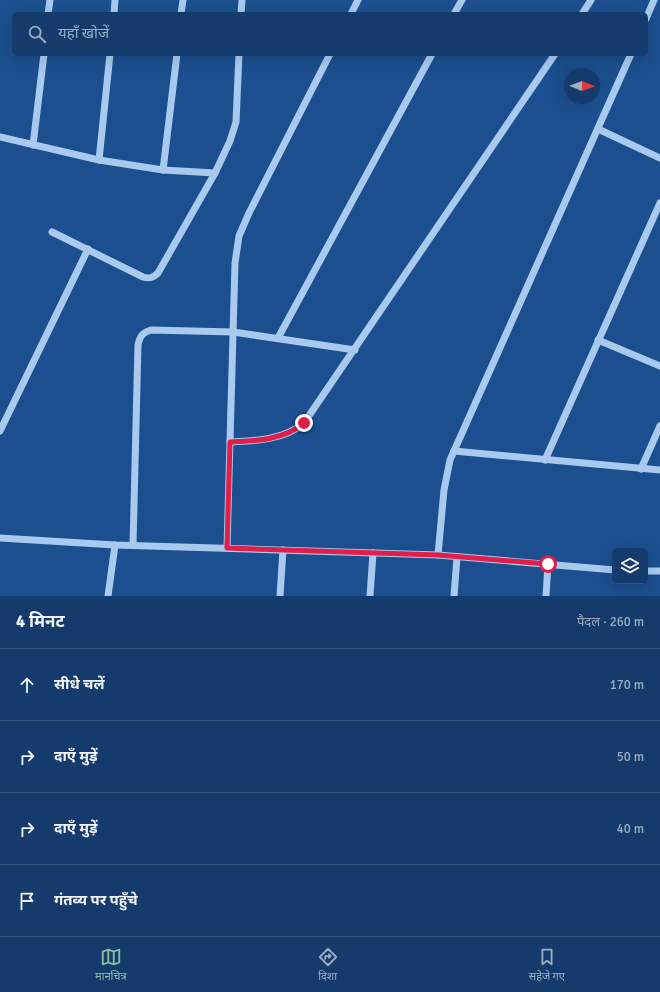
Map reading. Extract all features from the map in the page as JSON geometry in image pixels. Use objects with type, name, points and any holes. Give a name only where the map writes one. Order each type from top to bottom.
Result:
[{"type":"street","points":[[48,12],[50,0]]},
{"type":"street","points":[[114,12],[115,0]]},
{"type":"street","points":[[181,12],[183,0]]},
{"type":"street","points":[[241,12],[242,0]]},
{"type":"street","points":[[351,12],[358,0]]},
{"type":"street","points":[[455,12],[462,0]]},
{"type":"street","points":[[583,12],[591,0]]},
{"type":"street","points":[[648,14],[654,0]]},
{"type":"street","points":[[33,145],[44,56]]},
{"type":"street","points":[[99,160],[110,56]]},
{"type":"street","points":[[163,170],[177,56]]},
{"type":"street","points":[[52,232],[143,277],[154,277],[158,273],[215,173],[230,141],[236,122],[239,56]]},
{"type":"street","points":[[227,548],[235,263],[239,236],[248,213],[329,56]]},
{"type":"street","points":[[278,338],[431,56]]},
{"type":"street","points":[[230,442],[261,440],[296,430],[311,415],[554,56]]},
{"type":"street","points":[[438,555],[444,490],[450,460],[630,56]]},
{"type":"street","points":[[598,130],[660,158]]},
{"type":"street","points":[[0,137],[99,160],[163,170],[215,173]]},
{"type":"street","points":[[545,460],[660,204]]},
{"type":"street","points":[[0,431],[88,249]]},
{"type":"street","points":[[132,545],[138,345],[139,338],[143,332],[151,330],[233,332],[355,350]]},
{"type":"street","points":[[598,340],[660,366]]},
{"type":"street","points":[[641,469],[660,426]]},
{"type":"street","points":[[454,451],[660,470]]},
{"type":"street","points":[[0,538],[115,545],[438,555],[612,570]]},
{"type":"street","points":[[108,596],[115,545]]},
{"type":"street","points":[[280,596],[284,550]]},
{"type":"street","points":[[370,596],[373,553]]},
{"type":"street","points":[[454,596],[457,557]]},
{"type":"street","points":[[546,596],[548,564]]},
{"type":"street","points":[[648,571],[660,571]]},
{"type":"route","points":[[304,423],[296,430],[261,440],[230,442],[227,548],[438,555],[548,564]]}]
